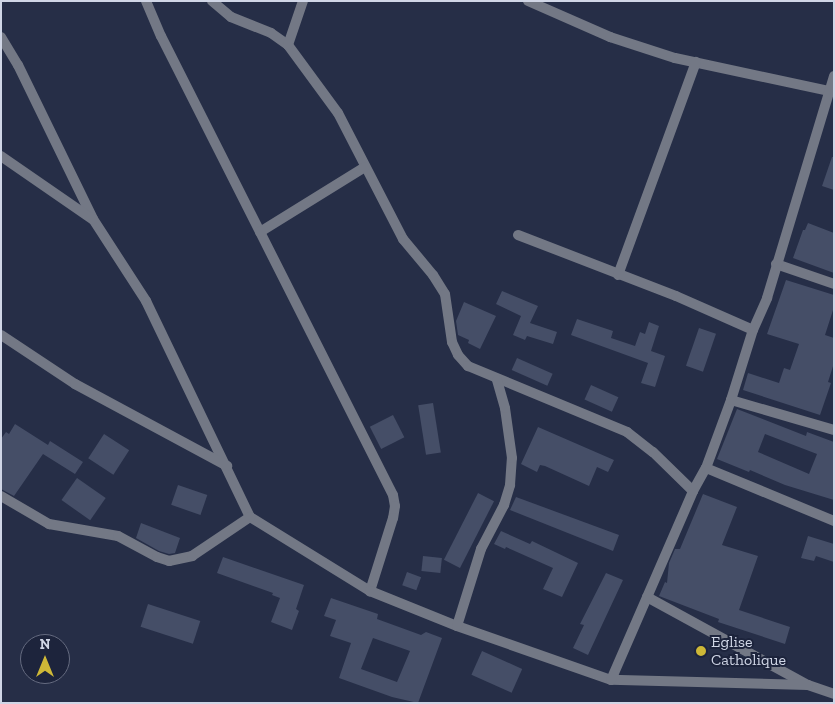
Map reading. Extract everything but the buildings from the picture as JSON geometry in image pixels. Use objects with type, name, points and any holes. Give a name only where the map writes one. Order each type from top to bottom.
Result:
[{"type":"street","points":[[146,1],[160,36],[393,495],[395,506],[393,518],[370,591]]},
{"type":"street","points":[[212,1],[231,17],[271,33],[288,45],[338,112],[403,240],[433,276],[445,294],[452,342],[458,355],[468,366],[497,380],[627,432],[653,452],[693,491]]},
{"type":"street","points":[[288,45],[303,1]]},
{"type":"street","points":[[528,1],[610,37],[696,62],[829,91]]},
{"type":"street","points":[[1,36],[18,65],[92,219],[146,301],[250,516],[370,591],[457,626],[612,680],[808,685]]},
{"type":"street","points":[[618,275],[696,62]]},
{"type":"street","points":[[612,680],[693,491],[706,468],[731,400],[753,330],[767,298],[834,76]]},
{"type":"street","points":[[1,156],[92,219]]},
{"type":"street","points":[[260,232],[365,167]]},
{"type":"street","points":[[518,235],[676,296],[753,330]]},
{"type":"street","points":[[776,264],[834,284]]},
{"type":"street","points":[[1,335],[75,384],[227,466]]},
{"type":"street","points":[[457,626],[481,549],[504,505],[510,485],[512,458],[505,408],[497,380]]},
{"type":"street","points":[[731,400],[834,430]]},
{"type":"street","points":[[706,468],[834,521]]},
{"type":"street","points":[[1,496],[49,524],[118,536],[157,558],[169,561],[192,556],[250,516]]},
{"type":"street","points":[[647,597],[808,685],[834,694]]},
{"type":"place","name":"Eglise Catholique","points":[[701,651]]}]
